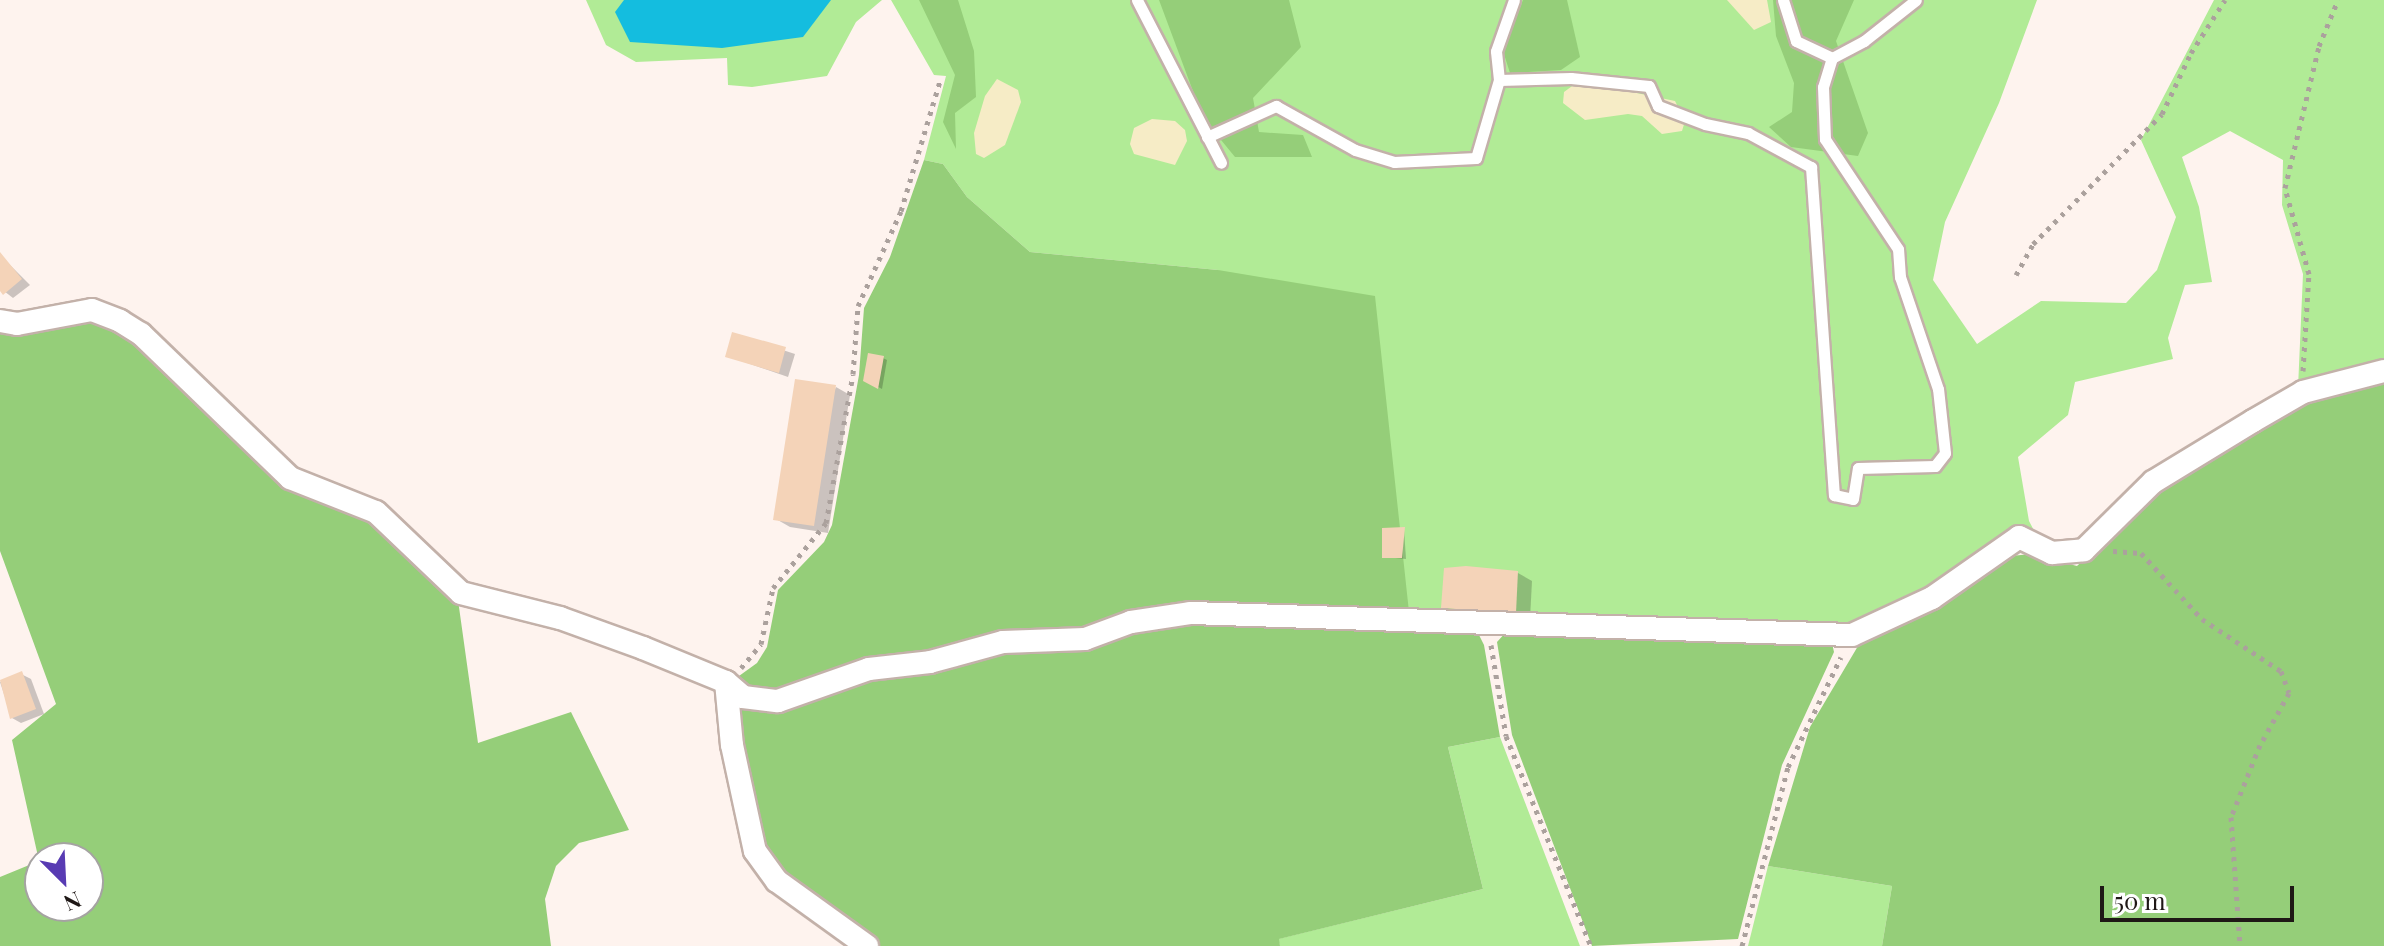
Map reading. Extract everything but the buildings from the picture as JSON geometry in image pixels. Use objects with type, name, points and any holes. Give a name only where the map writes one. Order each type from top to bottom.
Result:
[{"type":"street","points":[[0,321],[17,324],[92,310],[120,321],[141,334],[290,478],[376,512],[461,593],[560,618],[726,682],[743,697],[778,701],[869,669],[930,662],[1003,642],[1085,639],[1131,622],[1191,613],[1852,635],[1932,598],[2019,537],[2052,553],[2084,550],[2153,482],[2303,392],[2384,371]]},
{"type":"street","points":[[726,682],[732,745],[755,851],[793,895],[867,946]]},
{"type":"lane","points":[[1137,0],[1221,163]]},
{"type":"lane","points":[[1207,137],[1276,106],[1355,150],[1394,162],[1476,158],[1499,80],[1496,51],[1514,0]]},
{"type":"lane","points":[[1783,0],[1796,41],[1832,58]]},
{"type":"lane","points":[[1499,80],[1571,78],[1649,86],[1658,106],[1673,108],[1705,124],[1748,133],[1811,167],[1834,495],[1853,499],[1858,468],[1935,466],[1945,453],[1938,389],[1900,277],[1898,249],[1825,139],[1823,87],[1832,58],[1864,41],[1916,0]]},
{"type":"path","points":[[2016,275],[2033,244],[2162,114],[2191,53],[2225,0]]},
{"type":"path","points":[[2303,392],[2309,274],[2285,188],[2319,46],[2338,0]]},
{"type":"path","points":[[726,682],[761,644],[773,588],[780,575],[819,538],[826,523],[853,374],[858,306],[901,211],[940,81]]},
{"type":"path","points":[[2084,550],[2141,553],[2202,619],[2281,671],[2289,693],[2260,745],[2231,817],[2240,946]]},
{"type":"path","points":[[1488,625],[1506,736],[1591,946]]},
{"type":"path","points":[[1742,946],[1788,767],[1852,635]]},
{"type":"green space","points":[[586,0],[882,0],[856,22],[827,76],[752,87],[728,85],[727,58],[636,62],[606,45]]},
{"type":"green space","points":[[891,0],[2037,0],[1999,103],[1945,222],[1933,280],[1977,344],[2041,301],[2126,303],[2157,270],[2176,217],[2141,140],[2214,0],[2384,0],[2384,360],[2298,388],[2303,274],[2282,205],[2283,160],[2230,131],[2182,157],[2199,207],[2212,282],[2185,285],[2168,338],[2173,359],[2075,382],[2068,415],[2018,457],[2029,521],[2037,536],[1842,627],[1409,612],[1218,270],[1030,252],[967,197],[943,164],[924,160],[946,76],[934,75]]},
{"type":"green space","points":[[919,0],[958,0],[974,51],[976,97],[955,113],[956,149],[943,122],[955,75]]},
{"type":"green space","points":[[1159,0],[1289,0],[1301,47],[1253,98],[1259,132],[1303,135],[1312,157],[1235,157],[1203,118]]},
{"type":"green space","points":[[1523,0],[1567,0],[1580,57],[1561,70],[1510,73],[1503,51]]},
{"type":"green space","points":[[1773,0],[1854,0],[1836,41],[1868,133],[1858,156],[1791,147],[1769,127],[1792,112],[1794,83],[1776,36]]},
{"type":"green space","points":[[924,160],[943,164],[967,197],[1030,252],[1218,270],[1375,296],[1409,612],[1190,605],[1083,631],[840,667],[777,696],[741,688],[739,676],[757,663],[767,647],[778,590],[824,542],[832,525],[859,375],[864,308],[890,257]]},
{"type":"green space","points":[[91,318],[136,340],[256,460],[372,519],[458,600],[478,743],[571,712],[629,830],[579,843],[556,866],[545,899],[551,946],[0,946],[0,877],[24,867],[24,922],[104,922],[104,842],[35,842],[12,740],[56,704],[0,551],[0,329]]},
{"type":"green space","points":[[2384,380],[2384,946],[1882,946],[1892,886],[1768,866],[1810,727],[1858,646],[1948,602],[2011,556],[2031,554],[2077,566],[2159,487],[2299,402]]},
{"type":"green space","points":[[1192,620],[1476,629],[1484,645],[1500,737],[1448,747],[1483,889],[1279,939],[1280,946],[880,946],[783,877],[754,833],[738,734],[740,704],[1004,649]]},
{"type":"green space","points":[[1507,631],[1831,639],[1834,652],[1782,765],[1738,939],[1592,946],[1512,735],[1497,642]]},
{"type":"green space","points":[[1500,737],[1580,946],[1280,946],[1278,939],[1483,889],[1448,747]]},
{"type":"green space","points":[[1768,866],[1892,886],[1882,946],[1748,946]]},
{"type":"sand","points":[[1727,0],[1767,0],[1771,22],[1754,30]]},
{"type":"sand","points":[[997,79],[1018,90],[1021,102],[1005,145],[984,158],[976,154],[974,133],[985,96]]},
{"type":"sand","points":[[1579,81],[1675,101],[1685,121],[1682,131],[1662,134],[1642,116],[1628,114],[1585,120],[1563,103],[1564,92]]},
{"type":"sand","points":[[1152,119],[1175,121],[1185,130],[1187,141],[1175,165],[1134,154],[1130,144],[1134,128]]},
{"type":"water","points":[[624,0],[831,0],[803,37],[722,48],[630,42],[615,12]]}]
